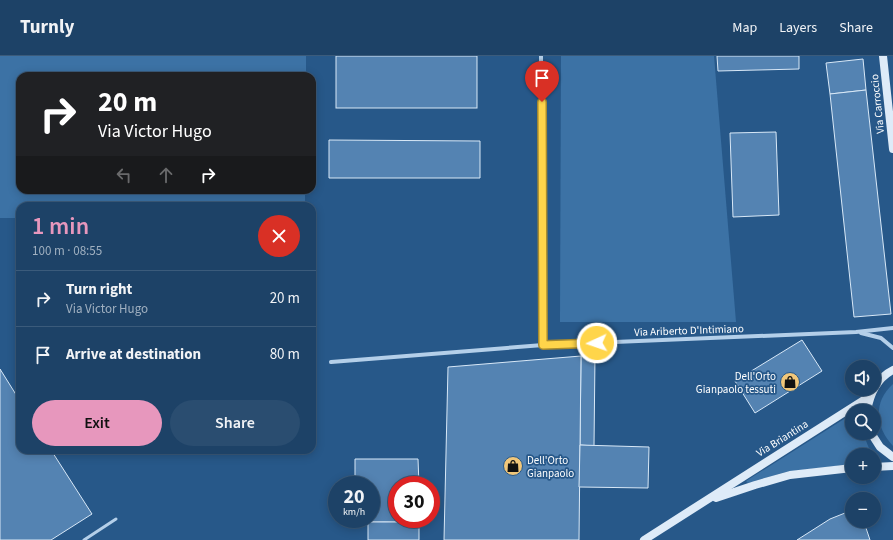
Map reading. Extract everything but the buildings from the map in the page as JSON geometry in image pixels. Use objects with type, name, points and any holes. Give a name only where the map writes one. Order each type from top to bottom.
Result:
[{"type":"main road","name":"Via Carroccio","points":[[883,56],[893,149]]},
{"type":"main road","points":[[881,380],[892,368]]},
{"type":"main road","points":[[868,404],[870,396]]},
{"type":"main road","name":"Via Briantina","points":[[644,540],[870,396]]},
{"type":"main road","points":[[876,440],[880,447],[893,457]]},
{"type":"main road","points":[[881,467],[893,466]]},
{"type":"main road","name":"Via Briantina","points":[[706,501],[755,485],[790,476],[845,469]]},
{"type":"street","points":[[541,56],[543,345]]},
{"type":"street","name":"Via Ariberto D'Intimiano","points":[[331,362],[543,345],[856,332],[893,328]]},
{"type":"street","name":"Via Ariberto D'Intimiano","points":[[856,332],[881,338],[893,348]]},
{"type":"lane","points":[[84,540],[116,519]]},
{"type":"shaded area","points":[[0,56],[306,56],[306,72],[16,72],[16,194],[305,194],[305,202],[16,202],[16,218],[0,218]]},
{"type":"shaded area","points":[[561,56],[714,56],[736,322],[560,322]]},
{"type":"shaded area","points":[[893,384],[893,446],[887,439],[881,426],[880,404],[887,391]]},
{"type":"shaded area","points":[[845,418],[845,440],[866,440],[869,448],[845,448],[845,465],[786,472],[748,483],[746,481]]},
{"type":"place","name":"Dell'Orto Gianpaolo tessuti","points":[[790,382]]},
{"type":"place","name":"Dell'Orto Gianpaolo","points":[[513,466]]},
{"type":"route","points":[[542,102],[543,345],[597,343]]}]
